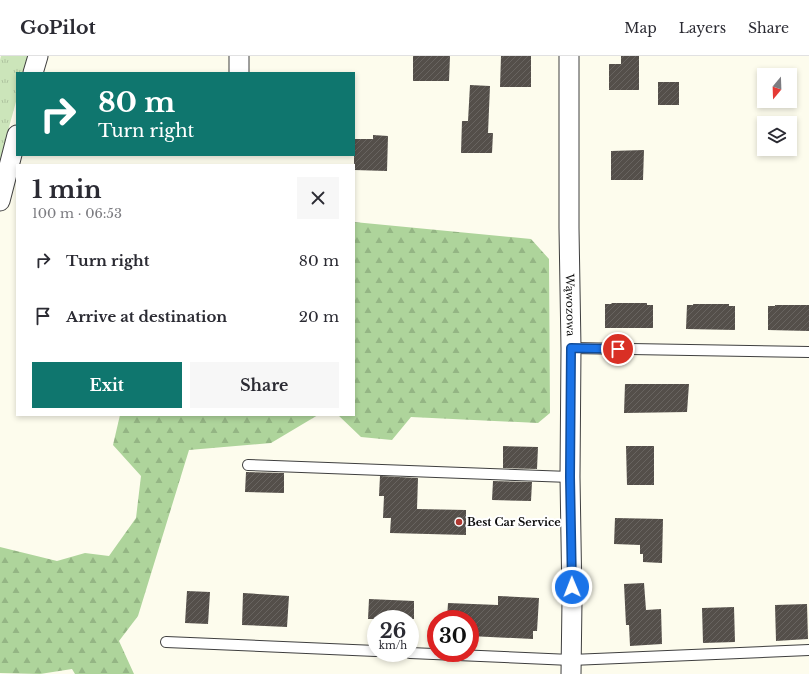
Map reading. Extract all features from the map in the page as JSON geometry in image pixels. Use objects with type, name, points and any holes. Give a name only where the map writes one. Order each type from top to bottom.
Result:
[{"type":"street","points":[[33,72],[38,56]]},
{"type":"street","points":[[239,56],[239,72]]},
{"type":"street","name":"Wąwozowa","points":[[569,56],[568,228],[571,348],[571,667]]},
{"type":"street","points":[[0,201],[16,139]]},
{"type":"lane","points":[[571,348],[809,352]]},
{"type":"lane","points":[[248,465],[570,477]]},
{"type":"lane","points":[[166,642],[367,651]]},
{"type":"lane","points":[[419,654],[571,667],[809,650]]},
{"type":"green space","points":[[1,56],[29,56],[24,72],[16,72],[16,102],[0,160]]},
{"type":"green space","points":[[355,222],[531,239],[549,259],[550,413],[538,423],[411,417],[392,440],[361,437],[339,416],[355,416]]},
{"type":"green space","points":[[120,416],[316,416],[271,443],[189,450],[138,616],[119,641],[134,674],[75,674],[72,669],[40,674],[0,673],[0,547],[57,561],[85,553],[109,556],[136,518],[141,476],[113,445]]},
{"type":"building","points":[[413,56],[450,56],[449,81],[413,81]]},
{"type":"building","points":[[501,56],[531,56],[531,87],[500,87]]},
{"type":"building","points":[[621,56],[639,56],[639,90],[609,90],[609,64],[621,64]]},
{"type":"building","points":[[658,82],[679,82],[679,105],[658,105]]},
{"type":"building","points":[[470,85],[490,86],[488,133],[493,133],[492,153],[461,153],[462,121],[468,121]]},
{"type":"building","points":[[373,135],[388,136],[387,171],[355,170],[355,139],[373,139]]},
{"type":"building","points":[[644,150],[643,180],[611,180],[611,151]]},
{"type":"building","points":[[647,303],[647,305],[653,305],[653,328],[605,328],[605,304]]},
{"type":"building","points":[[729,304],[729,306],[735,306],[735,330],[686,329],[687,305]]},
{"type":"building","points":[[809,305],[809,331],[768,330],[768,306]]},
{"type":"building","points":[[625,384],[689,384],[687,412],[624,413]]},
{"type":"building","points":[[503,446],[538,447],[537,469],[503,468]]},
{"type":"building","points":[[626,446],[654,446],[654,485],[627,485]]},
{"type":"building","points":[[246,472],[284,473],[284,493],[245,492]]},
{"type":"building","points":[[380,476],[418,478],[417,509],[466,510],[466,535],[390,533],[391,518],[383,518],[384,496],[379,496]]},
{"type":"building","points":[[493,481],[532,482],[531,501],[492,500]]},
{"type":"building","points":[[615,518],[663,519],[662,563],[643,562],[643,554],[640,554],[640,545],[614,544]]},
{"type":"building","points":[[644,583],[646,610],[661,609],[662,644],[630,646],[629,625],[626,625],[624,584]]},
{"type":"building","points":[[187,591],[210,592],[208,624],[185,623]]},
{"type":"building","points":[[243,593],[289,596],[287,627],[242,625]]},
{"type":"building","points":[[498,596],[539,598],[537,631],[533,631],[533,639],[479,636],[479,610],[448,610],[448,603],[498,605]]},
{"type":"building","points":[[369,599],[414,601],[414,610],[368,610]]},
{"type":"building","points":[[807,604],[808,639],[776,641],[775,605]]},
{"type":"building","points":[[734,607],[735,642],[703,643],[702,608]]},
{"type":"place","name":"Best Car Service","points":[[459,522]]},
{"type":"route","points":[[572,587],[570,477],[571,348],[618,349]]}]
